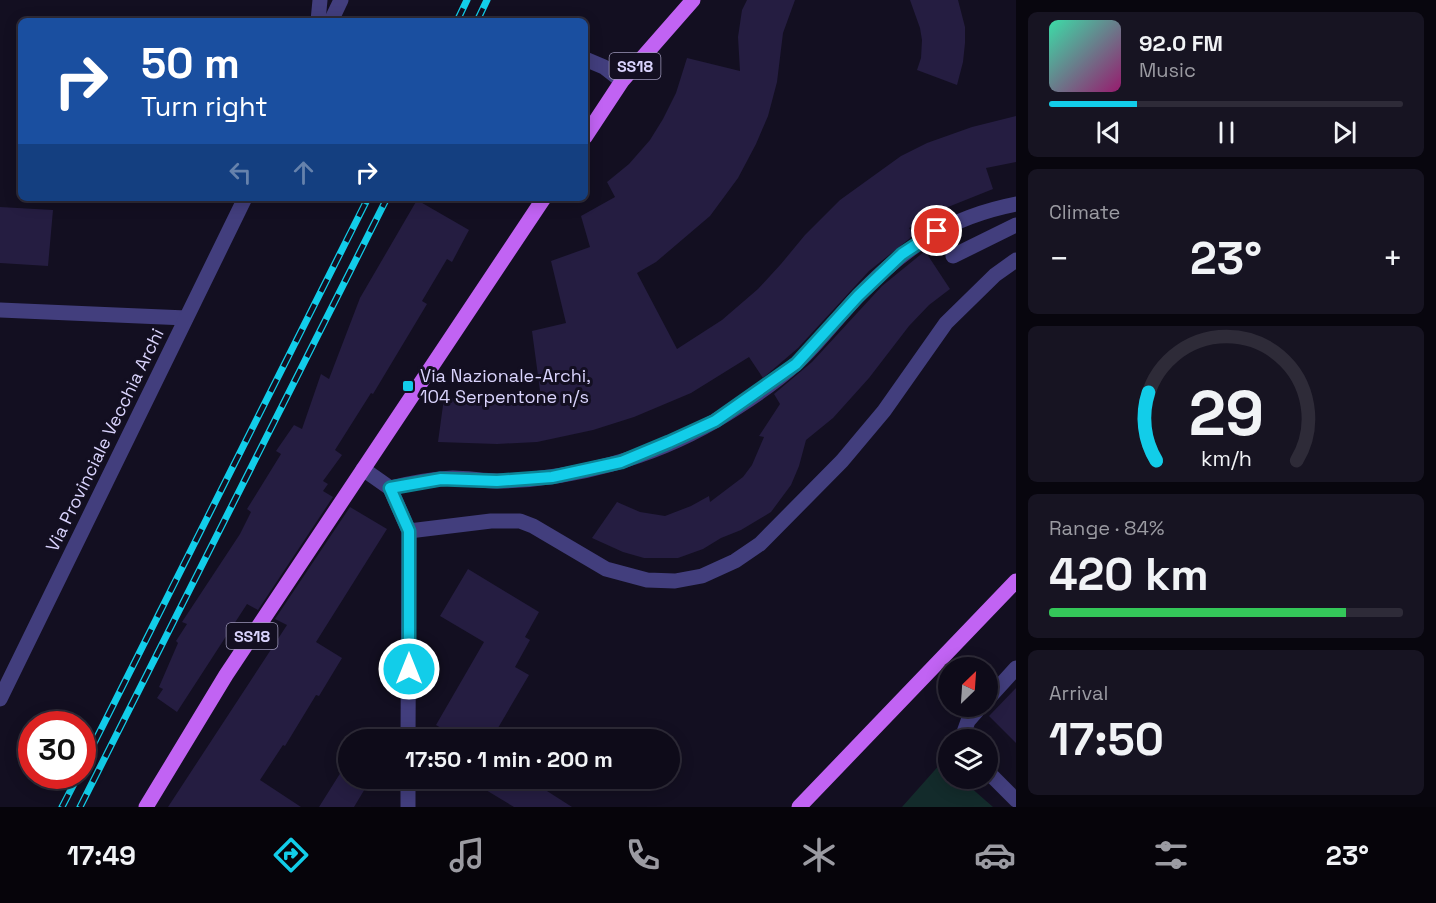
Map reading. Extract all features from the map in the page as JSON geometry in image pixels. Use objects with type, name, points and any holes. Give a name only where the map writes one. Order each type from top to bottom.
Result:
[{"type":"main road","name":"SS18","points":[[588,132],[622,81],[693,0]]},
{"type":"main road","name":"SS18","points":[[146,807],[226,675],[542,201]]},
{"type":"main road","points":[[799,807],[1016,581]]},
{"type":"street","points":[[318,18],[320,0]]},
{"type":"street","points":[[332,18],[341,0]]},
{"type":"street","points":[[588,60],[604,68],[622,81]]},
{"type":"street","name":"Via Provinciale Vecchia Archi","points":[[0,699],[244,201]]},
{"type":"street","points":[[390,488],[428,480],[497,481],[552,477],[621,462],[669,442],[715,421],[796,364],[858,296],[902,254],[955,221],[993,208],[1016,204]]},
{"type":"street","points":[[952,256],[1016,225]]},
{"type":"street","points":[[409,531],[491,521],[520,521],[533,526],[606,569],[647,580],[675,581],[702,576],[735,561],[768,536],[842,461],[884,411],[945,323],[995,274],[1016,260]]},
{"type":"street","points":[[0,310],[186,318]]},
{"type":"street","points":[[363,468],[390,488],[409,531],[408,729]]},
{"type":"street","points":[[998,688],[1016,668]]},
{"type":"street","points":[[998,782],[1016,800]]},
{"type":"street","points":[[408,789],[408,807]]},
{"type":"green space","points":[[938,766],[938,789],[972,789],[993,807],[902,807]]},
{"type":"building","points":[[747,0],[795,0],[783,33],[777,82],[768,116],[738,178],[710,216],[656,262],[637,273],[677,349],[722,320],[758,289],[805,235],[840,200],[901,156],[927,143],[972,127],[1016,116],[1016,162],[986,168],[993,189],[938,211],[909,228],[914,235],[869,271],[798,348],[763,378],[749,357],[691,393],[634,417],[593,430],[537,442],[497,444],[438,442],[444,398],[480,400],[541,398],[532,331],[566,323],[551,261],[590,247],[581,216],[615,197],[607,182],[629,164],[650,140],[676,93],[687,58],[740,71],[738,37],[742,10]]},
{"type":"building","points":[[910,0],[958,0],[965,27],[965,43],[957,85],[917,70],[921,58],[922,40]]},
{"type":"building","points":[[416,201],[469,230],[452,262],[447,259],[422,301],[427,304],[373,394],[371,393],[335,450],[342,455],[323,481],[328,484],[323,491],[333,497],[258,610],[247,604],[177,712],[157,698],[163,689],[159,687],[178,643],[176,641],[187,624],[182,622],[240,534],[251,512],[247,509],[281,454],[276,451],[294,425],[302,429],[321,374],[329,379],[360,298]]},
{"type":"building","points":[[0,207],[53,210],[48,266],[0,263]]},
{"type":"building","points":[[925,251],[950,289],[929,305],[909,326],[869,378],[833,418],[806,440],[791,485],[771,512],[703,549],[678,558],[644,558],[623,552],[592,538],[617,502],[640,512],[665,516],[709,496],[710,502],[743,477],[752,465],[764,437],[759,436],[780,404],[774,394],[812,362],[882,286]]},
{"type":"building","points":[[350,507],[387,529],[316,642],[342,658],[319,696],[316,695],[285,746],[283,745],[260,780],[301,807],[168,807],[287,625],[275,619]]},
{"type":"building","points":[[468,569],[539,612],[525,637],[530,640],[515,667],[529,675],[497,729],[443,729],[436,725],[484,642],[440,616]]},
{"type":"building","points":[[1016,688],[1016,743],[990,717],[998,717],[998,707]]},
{"type":"building","points":[[338,777],[338,789],[365,789],[354,807],[319,807]]},
{"type":"building","points":[[484,789],[548,789],[547,791],[572,807],[514,807]]},
{"type":"railway","points":[[458,18],[467,0]]},
{"type":"railway","points":[[478,18],[487,0]]},
{"type":"railway","points":[[96,739],[366,201]]},
{"type":"railway","points":[[80,807],[385,201]]},
{"type":"railway","points":[[62,807],[71,789]]},
{"type":"place","name":"Via Nazionale-Archi, 104 Serpentone n/s","points":[[408,386]]},
{"type":"route","points":[[409,669],[409,531],[390,488],[428,480],[454,478],[497,481],[552,477],[621,462],[715,421],[796,364],[858,296],[902,254],[937,231]]}]
